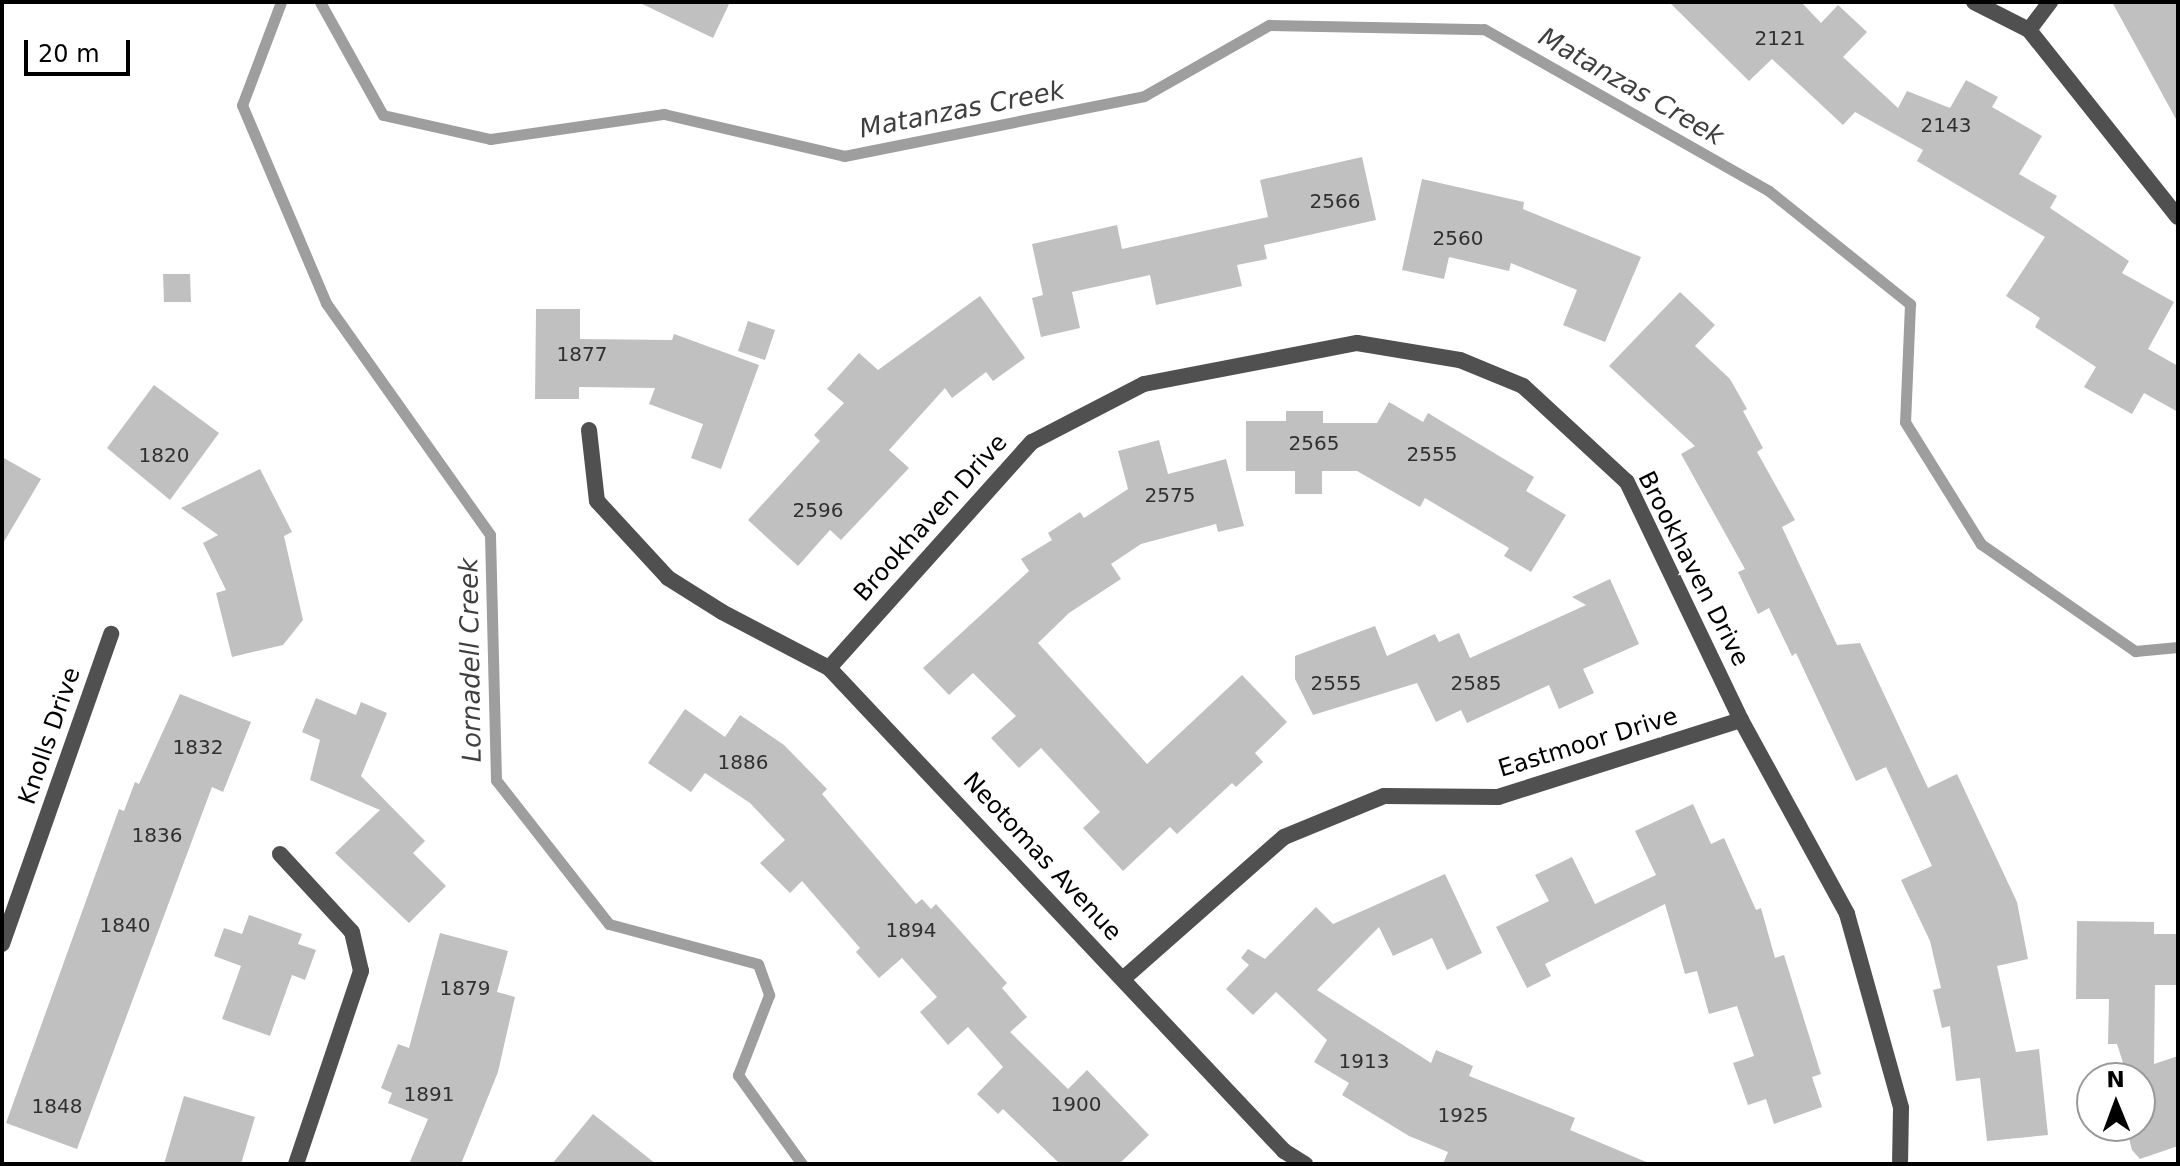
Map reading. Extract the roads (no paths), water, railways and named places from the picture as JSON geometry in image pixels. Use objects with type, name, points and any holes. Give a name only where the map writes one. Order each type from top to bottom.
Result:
[{"type":"street","points":[[1974,2],[2029,30],[2178,217]]},
{"type":"street","points":[[2029,30],[2050,2]]},
{"type":"street","name":"Brookhaven Drive","points":[[829,668],[1032,442],[1144,384],[1357,343],[1460,360],[1523,386],[1627,482],[1741,720],[1847,914],[1901,1108],[1900,1164]]},
{"type":"street","name":"Neotomas Avenue","points":[[589,430],[597,501],[668,578],[722,612],[829,668],[1284,1151],[1305,1164]]},
{"type":"street","name":"Knolls Drive","points":[[2,944],[6,925],[111,634]]},
{"type":"street","name":"Eastmoor Drive","points":[[1124,978],[1284,837],[1384,796],[1498,797],[1741,720]]},
{"type":"street","points":[[280,854],[352,932],[361,971],[296,1164]]},
{"type":"waterway","name":"Lornadell Creek","points":[[281,2],[242,105],[326,303],[490,535],[496,780],[609,924],[758,964],[769,995],[738,1075],[802,1164]]},
{"type":"waterway","name":"Matanzas Creek","points":[[320,2],[383,115],[490,139],[664,114],[844,156],[1144,96],[1269,25],[1484,29],[1769,191],[1910,304],[1905,422],[1981,544],[2135,651],[2178,647]]}]
